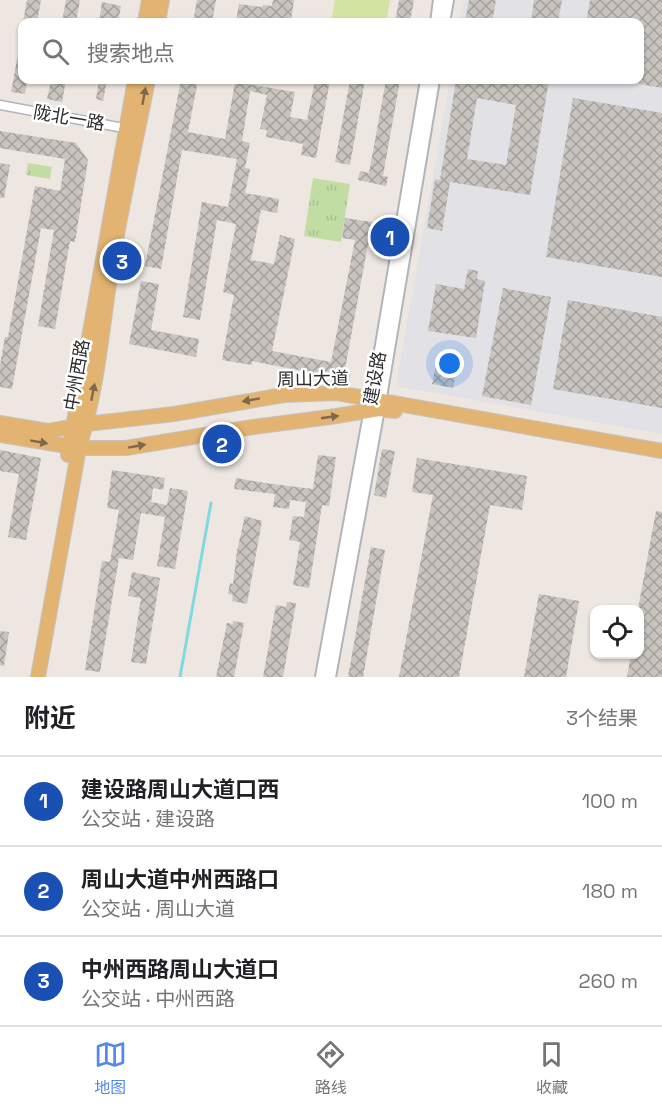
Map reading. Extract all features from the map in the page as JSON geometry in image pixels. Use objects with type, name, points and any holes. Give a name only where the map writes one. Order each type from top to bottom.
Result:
[{"type":"main road","points":[[146,18],[149,0]]},
{"type":"main road","points":[[159,18],[162,0]]},
{"type":"main road","name":"中州西路","points":[[29,677],[74,448],[101,346],[132,129],[135,84]]},
{"type":"main road","name":"中州西路","points":[[132,129],[147,84]]},
{"type":"main road","name":"周山大道","points":[[0,423],[48,431],[174,414],[284,395],[338,393],[375,404],[662,460]]},
{"type":"main road","name":"周山大道","points":[[0,435],[74,448],[126,448],[375,404],[662,451]]},
{"type":"main road","name":"中州西路","points":[[38,677],[74,448]]},
{"type":"street","points":[[437,18],[439,0]]},
{"type":"street","points":[[445,18],[448,0]]},
{"type":"street","name":"建设路","points":[[330,677],[425,84]]},
{"type":"street","name":"建设路","points":[[321,677],[375,404],[433,84]]},
{"type":"street","name":"陇北一路","points":[[0,105],[132,129]]},
{"type":"shaded area","points":[[464,0],[662,0],[662,434],[396,386],[449,84],[644,84],[644,18],[461,18]]},
{"type":"green space","points":[[335,0],[390,0],[387,18],[332,18]]},
{"type":"green space","points":[[28,163],[52,167],[50,179],[26,175]]},
{"type":"green space","points":[[313,178],[350,184],[341,242],[304,236]]},
{"type":"building","points":[[27,0],[41,0],[38,18],[24,18]]},
{"type":"building","points":[[66,0],[80,0],[77,18],[63,18]]},
{"type":"building","points":[[197,0],[216,0],[213,18],[194,18]]},
{"type":"building","points":[[273,0],[294,0],[292,18],[237,18],[239,4],[272,6]]},
{"type":"building","points":[[399,0],[414,0],[411,18],[396,18]]},
{"type":"building","points":[[469,0],[496,0],[493,18],[466,18]]},
{"type":"building","points":[[534,0],[562,0],[559,18],[532,18]]},
{"type":"building","points":[[590,0],[662,0],[662,88],[639,84],[644,84],[644,18],[587,18]]},
{"type":"building","points":[[102,2],[121,6],[119,18],[100,18]]},
{"type":"building","points":[[18,54],[18,84],[26,84],[25,94],[11,92]]},
{"type":"building","points":[[50,84],[65,84],[62,102],[47,99]]},
{"type":"building","points":[[98,84],[106,84],[103,101],[96,99]]},
{"type":"building","points":[[180,84],[197,84],[188,132],[225,139],[235,84],[295,92],[290,117],[307,120],[314,84],[329,84],[316,158],[301,155],[303,144],[266,137],[267,130],[260,129],[267,95],[250,91],[242,141],[250,143],[245,168],[250,169],[245,193],[279,199],[277,213],[261,210],[251,260],[274,264],[280,235],[295,239],[272,351],[331,362],[355,240],[342,238],[345,218],[372,222],[345,369],[351,371],[349,380],[252,361],[252,365],[222,360],[234,295],[223,292],[236,224],[217,220],[200,320],[183,317],[202,202],[228,207],[237,159],[182,150],[161,269],[145,266]]},
{"type":"building","points":[[349,84],[364,84],[350,165],[335,162]]},
{"type":"building","points":[[385,84],[399,84],[383,176],[388,177],[386,186],[358,180],[360,171],[369,173]]},
{"type":"building","points":[[455,84],[548,84],[530,195],[450,182],[442,231],[427,228],[435,179],[440,180]],"holes":[[[477,98],[516,105],[506,165],[467,159]]]},
{"type":"building","points":[[573,98],[662,113],[662,277],[546,257]]},
{"type":"building","points":[[0,131],[76,143],[88,160],[75,242],[70,241],[55,329],[38,326],[54,230],[41,228],[12,389],[0,387],[0,365],[5,337],[8,337],[35,186],[60,191],[65,159],[0,148]]},
{"type":"building","points":[[0,163],[10,165],[4,198],[0,198]]},
{"type":"building","points":[[468,269],[478,271],[477,279],[485,281],[476,338],[428,331],[436,284],[464,289]]},
{"type":"building","points":[[141,281],[159,284],[151,330],[199,339],[196,357],[129,344]]},
{"type":"building","points":[[503,288],[551,297],[531,405],[482,396]]},
{"type":"building","points":[[568,300],[662,317],[662,408],[553,389]]},
{"type":"building","points":[[443,350],[460,353],[453,388],[432,384],[438,355],[442,356]]},
{"type":"building","points":[[382,449],[395,451],[386,498],[374,495]]},
{"type":"building","points":[[0,450],[41,458],[26,540],[8,537],[19,474],[0,471]]},
{"type":"building","points":[[318,455],[336,457],[329,506],[322,505],[309,588],[293,585],[300,542],[289,540],[293,516],[304,517],[306,502],[290,500],[289,509],[273,507],[275,494],[234,489],[236,478],[313,489]]},
{"type":"building","points":[[417,458],[527,476],[522,510],[490,505],[459,677],[399,677],[433,495],[412,492]]},
{"type":"building","points":[[112,470],[165,478],[163,490],[153,488],[151,502],[167,505],[170,488],[188,491],[175,569],[157,566],[165,517],[141,513],[133,560],[119,558],[100,672],[85,670],[102,561],[110,562],[119,510],[107,508]]},
{"type":"building","points":[[656,511],[662,512],[662,677],[627,677],[630,659],[644,659],[644,605],[639,605]]},
{"type":"building","points":[[245,516],[262,521],[247,604],[232,601],[233,595],[228,594],[230,583],[233,584]]},
{"type":"building","points":[[371,547],[385,550],[363,677],[348,677]]},
{"type":"building","points":[[132,572],[160,578],[146,664],[131,662],[141,598],[128,596]]},
{"type":"building","points":[[539,594],[579,601],[566,677],[524,677]]},
{"type":"building","points":[[287,602],[296,603],[283,677],[263,677],[276,605],[286,607]]},
{"type":"building","points":[[233,621],[244,623],[234,677],[216,677],[227,623],[233,624]]},
{"type":"building","points":[[0,631],[9,632],[4,666],[0,665]]},
{"type":"waterway","points":[[180,677],[211,503]]},
{"type":"place","name":"建设路周山大道口西","points":[[390,237]]},
{"type":"place","name":"中州西路周山大道口","points":[[122,261]]},
{"type":"place","name":"周山大道中州西路口","points":[[222,444]]}]
